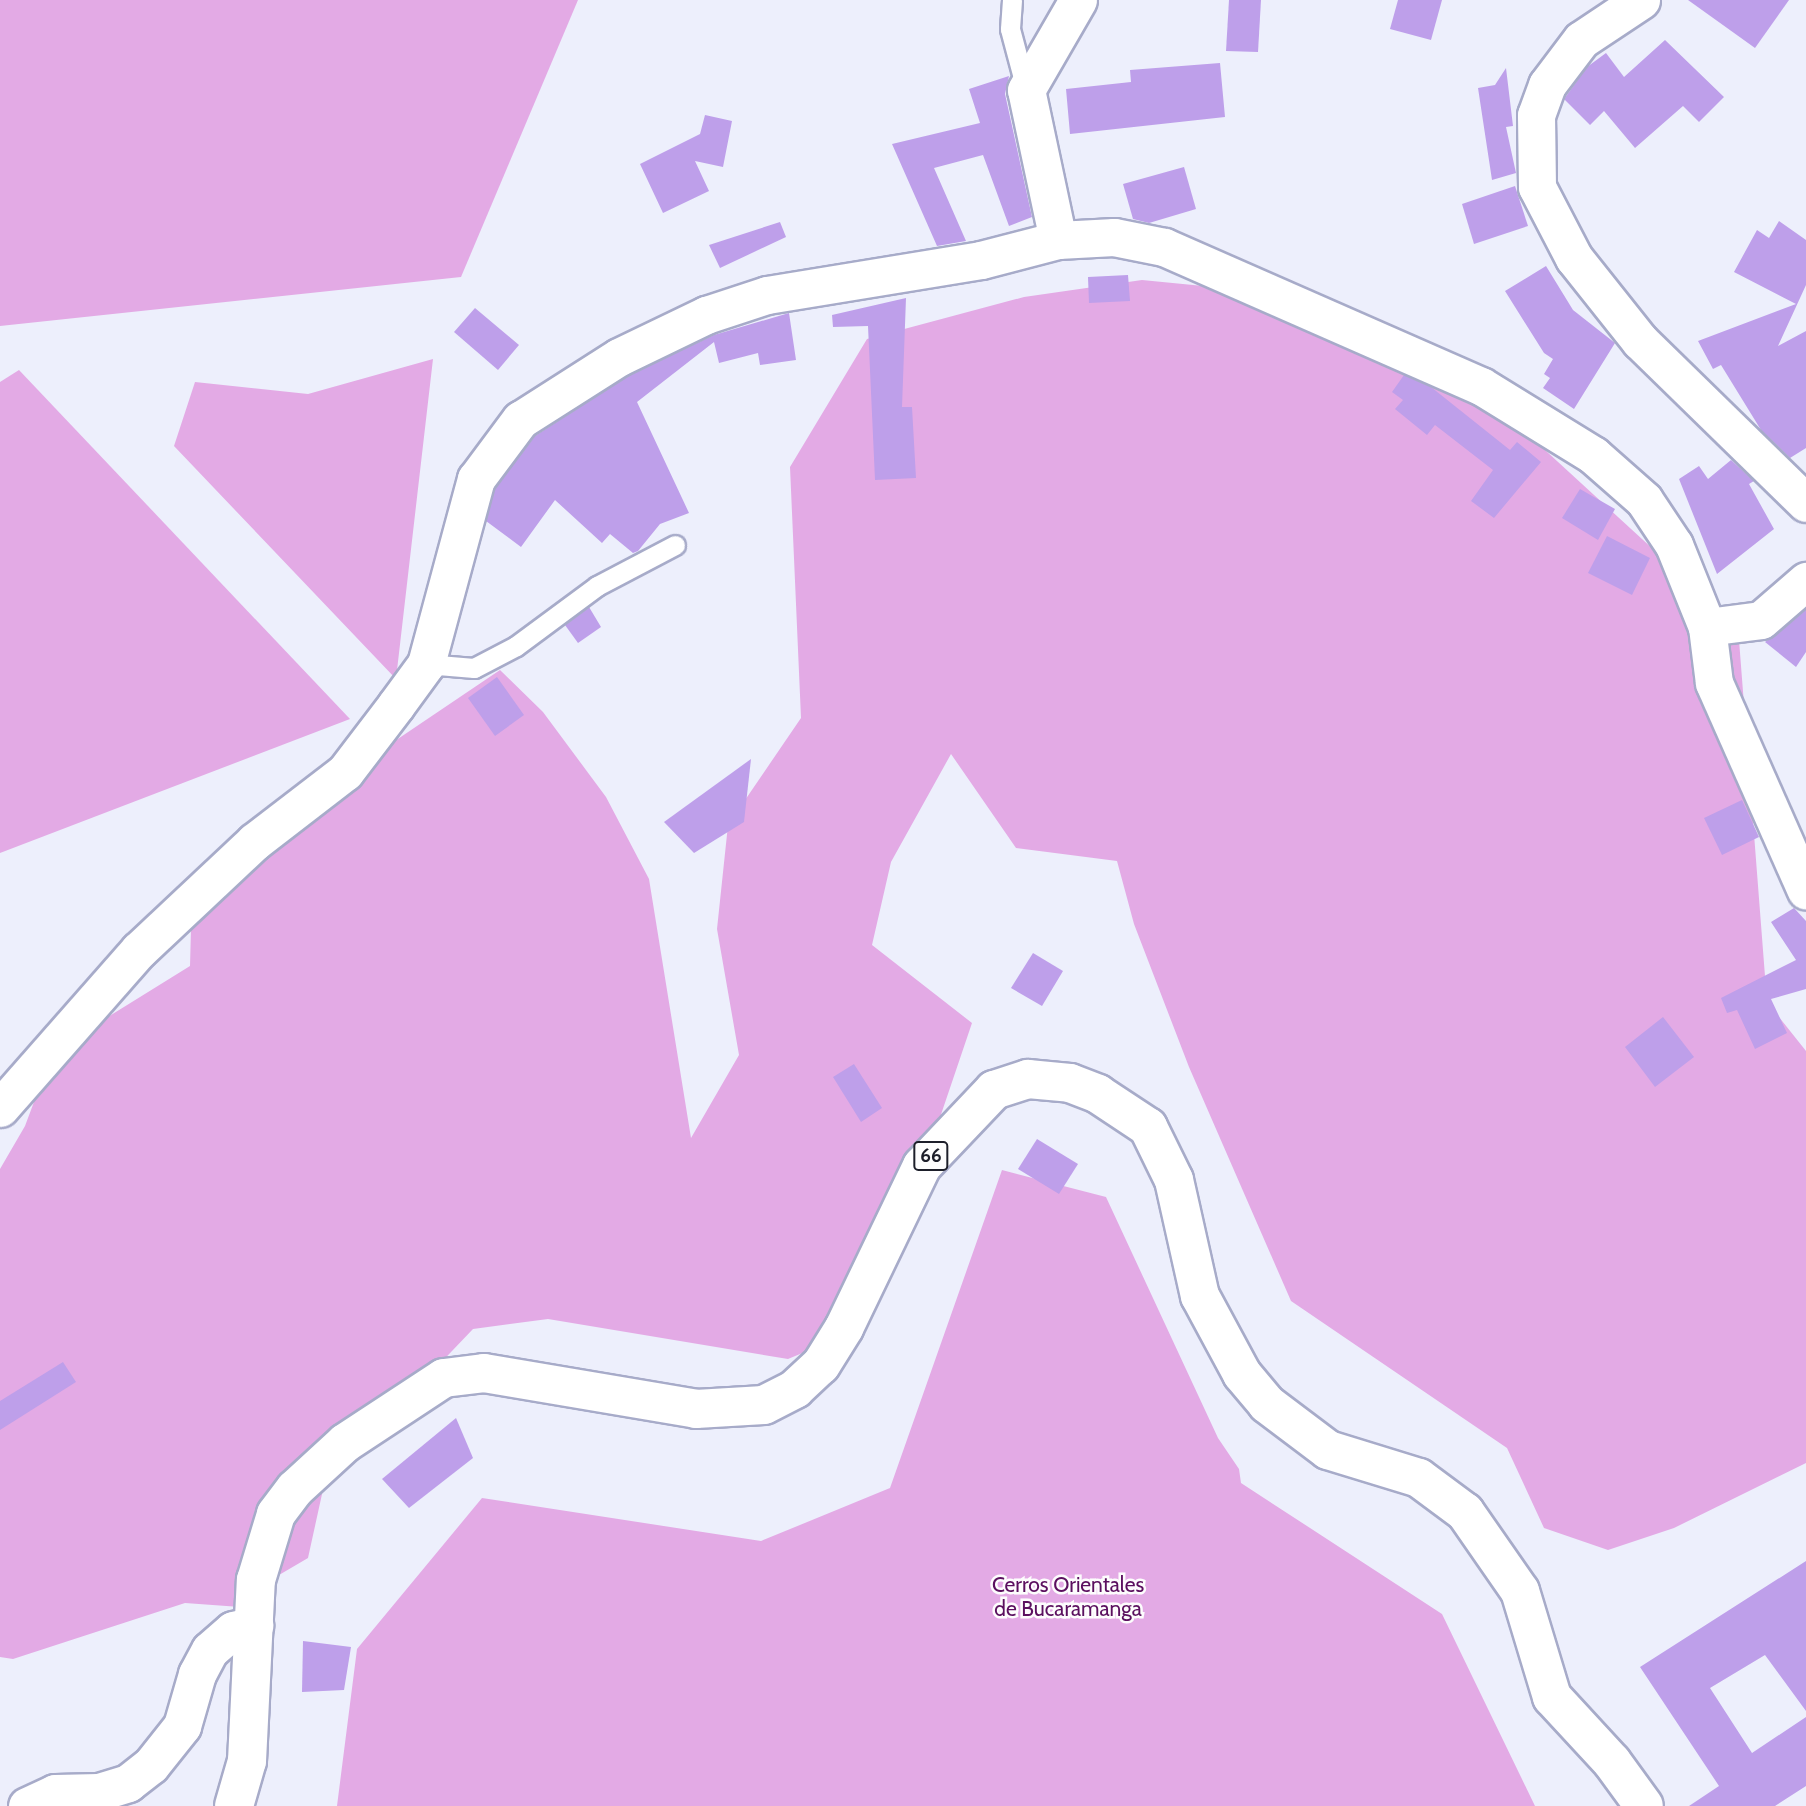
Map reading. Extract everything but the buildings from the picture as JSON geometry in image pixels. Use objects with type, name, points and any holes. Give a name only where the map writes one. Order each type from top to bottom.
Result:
[{"type":"highway","name":"66","points":[[234,1806],[247,1761],[256,1580],[276,1514],[295,1489],[345,1443],[444,1378],[484,1373],[696,1409],[765,1405],[795,1389],[821,1365],[844,1328],[922,1166],[994,1090],[1012,1082],[1050,1079],[1098,1094],[1148,1127],[1174,1180],[1200,1296],[1219,1338],[1267,1404],[1328,1450],[1419,1478],[1446,1494],[1484,1534],[1520,1591],[1552,1697],[1612,1762],[1644,1806]]},
{"type":"street","points":[[1058,240],[1026,90],[1078,0]]},
{"type":"street","points":[[1620,7],[1581,40],[1547,85],[1535,115],[1537,187],[1574,258],[1640,341],[1806,503]]},
{"type":"street","points":[[0,1108],[176,913],[254,842],[345,772],[426,664],[476,479],[520,420],[619,357],[706,315],[767,295],[981,260],[1058,240],[1114,237],[1164,247],[1492,392],[1593,455],[1644,500],[1674,545],[1707,627],[1714,683],[1806,891]]},
{"type":"street","points":[[1707,627],[1761,620],[1806,581]]},
{"type":"street","points":[[27,1806],[55,1793],[99,1792],[128,1783],[151,1765],[182,1726],[197,1674],[210,1650],[233,1630],[254,1625]]},
{"type":"lane","points":[[1012,0],[1010,29],[1026,90]]},
{"type":"lane","points":[[426,664],[474,668],[516,646],[597,586],[675,545]]},
{"type":"green space","points":[[0,0],[578,0],[461,277],[0,326]]},
{"type":"green space","points":[[1142,280],[1294,295],[1510,418],[1738,627],[1767,1002],[1806,1051],[1806,1463],[1674,1528],[1608,1550],[1544,1528],[1507,1448],[1291,1301],[1189,1067],[1134,924],[1117,861],[1016,848],[951,754],[891,862],[872,945],[972,1023],[888,1271],[865,1327],[788,1359],[548,1319],[473,1329],[324,1485],[308,1558],[279,1575],[254,1608],[185,1603],[13,1659],[0,1657],[0,1169],[25,1126],[53,1051],[190,966],[192,891],[254,836],[500,670],[543,712],[606,797],[649,879],[691,1138],[739,1055],[717,929],[728,825],[801,718],[790,467],[867,339],[1024,297]]},
{"type":"green space","points":[[433,359],[396,679],[174,446],[195,382],[308,394]]},
{"type":"green space","points":[[19,370],[350,719],[0,853],[0,382]]},
{"type":"green space","name":"Cerros Orientales de Bucaramanga","points":[[1002,1170],[1106,1197],[1218,1438],[1239,1469],[1241,1483],[1442,1614],[1535,1806],[337,1806],[357,1649],[482,1498],[761,1541],[890,1488]]}]
